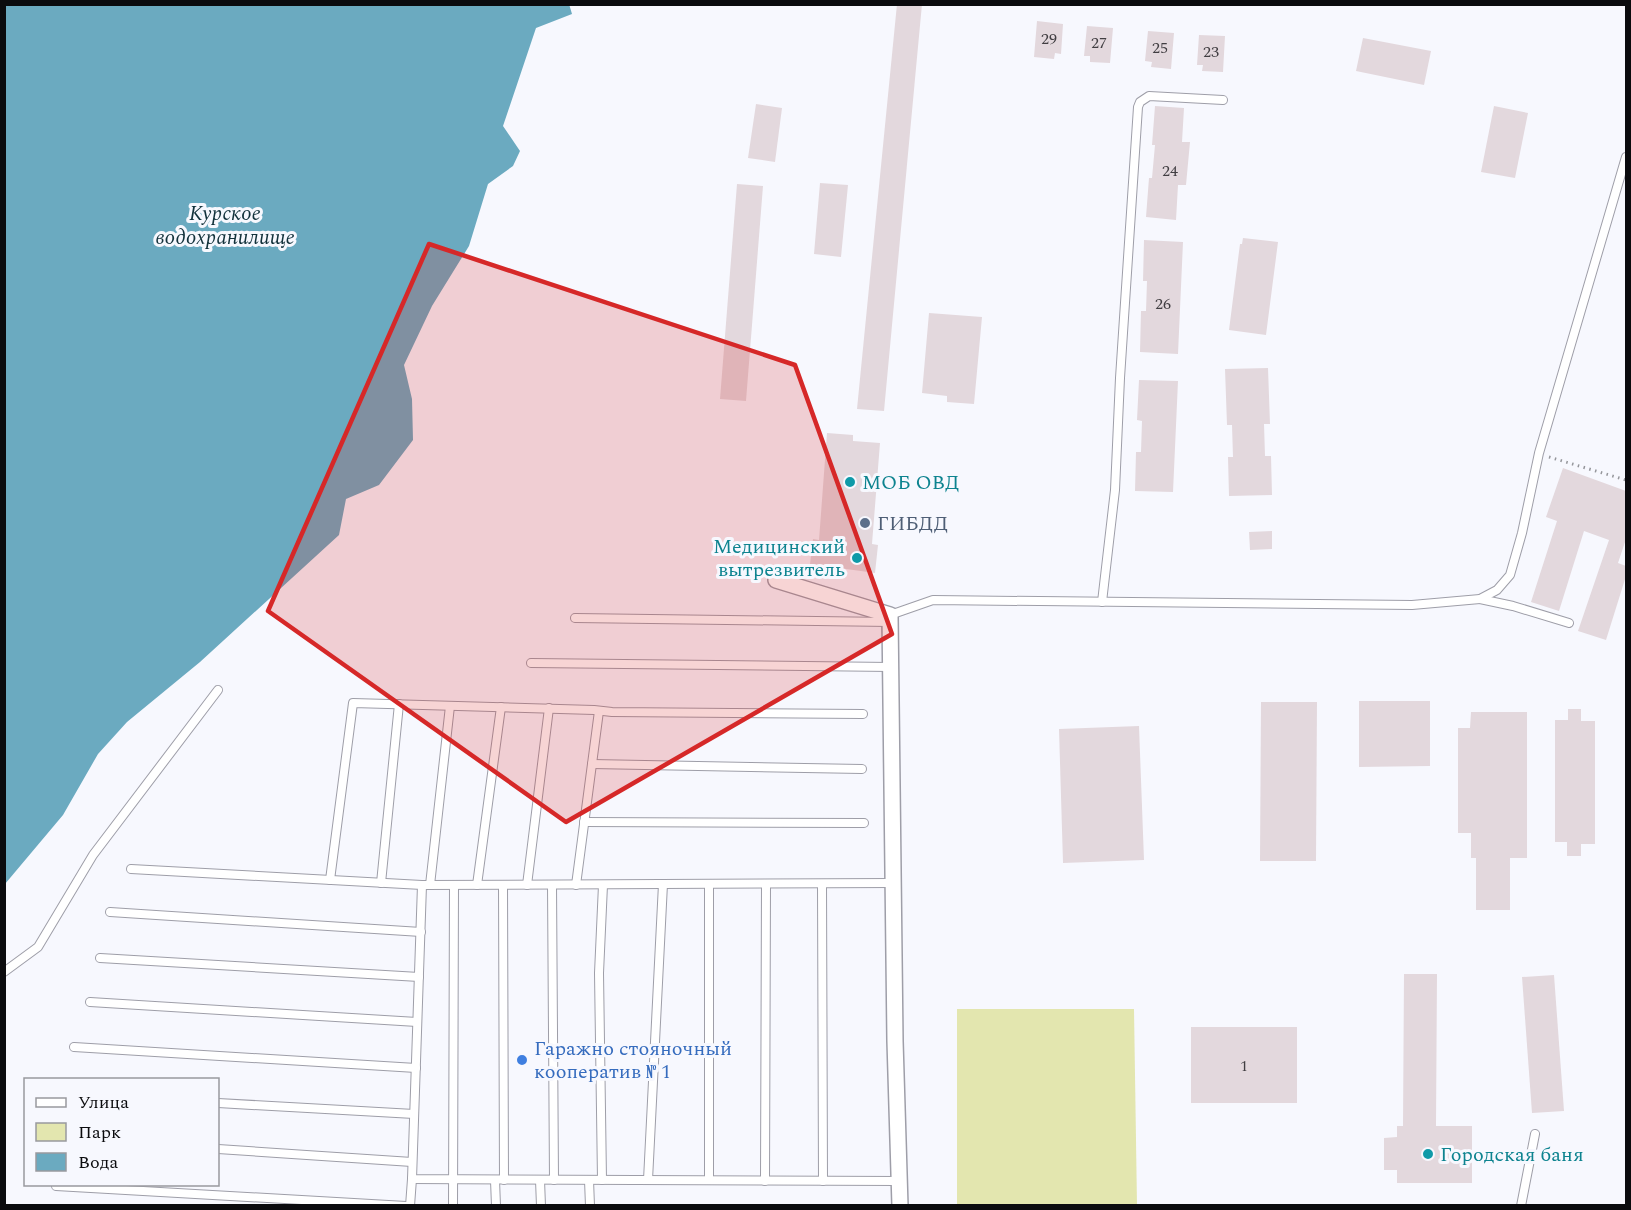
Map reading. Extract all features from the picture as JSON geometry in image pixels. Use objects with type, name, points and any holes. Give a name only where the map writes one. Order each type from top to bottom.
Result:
[{"type":"street","points":[[776,580],[890,618],[900,1206]]},
{"type":"lane","points":[[1102,602],[1115,490],[1138,107],[1140,102],[1149,96],[1223,100]]},
{"type":"lane","points":[[1480,599],[1497,590],[1510,575],[1522,533],[1539,453],[1626,157]]},
{"type":"lane","points":[[574,618],[890,618],[933,600],[1412,605],[1480,599],[1513,606],[1569,623]]},
{"type":"lane","points":[[531,663],[891,667]]},
{"type":"lane","points":[[4,972],[38,946],[93,855],[218,690]]},
{"type":"lane","points":[[330,880],[352,703],[549,708],[612,712],[863,714]]},
{"type":"lane","points":[[381,883],[399,704]]},
{"type":"lane","points":[[56,1186],[408,1206],[412,1179],[420,932],[450,706]]},
{"type":"lane","points":[[477,885],[501,707]]},
{"type":"lane","points":[[527,885],[549,708]]},
{"type":"lane","points":[[576,885],[599,711]]},
{"type":"lane","points":[[592,765],[862,769]]},
{"type":"lane","points":[[584,822],[864,823]]},
{"type":"lane","points":[[131,869],[426,885],[893,883]]},
{"type":"lane","points":[[648,1180],[663,884]]},
{"type":"lane","points":[[709,884],[709,1180]]},
{"type":"lane","points":[[765,1181],[766,884]]},
{"type":"lane","points":[[822,884],[823,1181]]},
{"type":"lane","points":[[453,1206],[454,885]]},
{"type":"lane","points":[[503,885],[504,1180]]},
{"type":"lane","points":[[552,885],[554,1180]]},
{"type":"lane","points":[[602,1180],[599,973],[603,885]]},
{"type":"lane","points":[[110,912],[420,932]]},
{"type":"lane","points":[[100,958],[419,977]]},
{"type":"lane","points":[[90,1002],[417,1022]]},
{"type":"lane","points":[[75,1047],[416,1068]]},
{"type":"lane","points":[[219,1103],[414,1114]]},
{"type":"lane","points":[[1521,1206],[1535,1134]]},
{"type":"lane","points":[[219,1149],[412,1162]]},
{"type":"lane","points":[[412,1179],[899,1181]]},
{"type":"lane","points":[[495,1180],[496,1206]]},
{"type":"lane","points":[[540,1180],[541,1206]]},
{"type":"lane","points":[[589,1180],[590,1206]]},
{"type":"path","points":[[1539,453],[1626,480]]},
{"type":"highlighted area","points":[[429,244],[795,365],[892,634],[566,822],[268,611]]},
{"type":"green space","points":[[957,1009],[1134,1009],[1137,1205],[957,1205]]},
{"type":"water","name":"Курское водохранилище","points":[[5,4],[569,4],[572,14],[536,28],[503,126],[520,151],[513,166],[488,184],[469,246],[432,306],[404,365],[412,399],[413,440],[379,485],[346,499],[339,535],[200,662],[127,722],[98,754],[63,815],[5,884]]},
{"type":"building","points":[[897,4],[922,4],[884,411],[857,409]]},
{"type":"building","points":[[1037,21],[1063,24],[1061,54],[1055,53],[1054,59],[1034,57]]},
{"type":"building","points":[[1087,26],[1113,28],[1110,63],[1090,62],[1090,56],[1084,56]]},
{"type":"building","points":[[1148,31],[1174,33],[1171,69],[1151,67],[1152,62],[1145,61]]},
{"type":"building","points":[[1199,35],[1225,36],[1223,72],[1202,71],[1203,65],[1197,65]]},
{"type":"building","points":[[1363,38],[1431,51],[1424,85],[1356,71]]},
{"type":"building","points":[[756,104],[782,108],[775,162],[748,158]]},
{"type":"building","points":[[1155,106],[1184,108],[1182,142],[1190,142],[1186,185],[1178,185],[1176,220],[1146,217],[1149,178],[1152,178],[1155,145],[1152,145]]},
{"type":"building","points":[[1494,106],[1528,113],[1515,178],[1481,172]]},
{"type":"building","points":[[820,183],[848,185],[841,257],[814,254]]},
{"type":"building","points":[[737,184],[763,186],[746,401],[720,399]]},
{"type":"building","points":[[1243,238],[1278,242],[1266,335],[1229,330],[1240,244]]},
{"type":"building","points":[[1144,240],[1183,242],[1178,354],[1140,352],[1141,311],[1146,311],[1147,281],[1143,281]]},
{"type":"building","points":[[929,313],[982,317],[974,404],[947,402],[947,396],[922,393]]},
{"type":"building","points":[[1268,368],[1270,424],[1264,424],[1265,456],[1271,456],[1272,495],[1229,496],[1228,457],[1233,457],[1232,425],[1227,425],[1225,369]]},
{"type":"building","points":[[1139,380],[1178,381],[1173,492],[1135,491],[1136,452],[1141,452],[1142,421],[1137,420]]},
{"type":"building","name":"МОБ ОВД","points":[[827,433],[853,435],[853,441],[880,443],[872,544],[878,545],[875,573],[810,564],[813,539],[819,540]]},
{"type":"building","points":[[1563,468],[1626,491],[1626,539],[1618,563],[1626,566],[1626,576],[1606,640],[1578,631],[1609,540],[1584,531],[1559,611],[1531,602],[1557,521],[1546,517]]},
{"type":"building","points":[[1272,531],[1272,549],[1250,550],[1249,532]]},
{"type":"building","points":[[1359,701],[1430,701],[1430,766],[1359,767]]},
{"type":"building","points":[[1261,702],[1317,702],[1316,861],[1260,861]]},
{"type":"building","points":[[1568,709],[1581,709],[1581,721],[1595,721],[1595,844],[1581,844],[1581,856],[1567,856],[1567,842],[1555,842],[1555,720],[1568,720]]},
{"type":"building","points":[[1471,712],[1527,712],[1527,858],[1510,858],[1510,910],[1476,910],[1476,858],[1471,858],[1471,833],[1458,833],[1458,728],[1470,728]]},
{"type":"building","points":[[1139,726],[1144,860],[1063,863],[1059,729]]},
{"type":"building","points":[[1404,974],[1437,974],[1436,1126],[1472,1126],[1472,1183],[1397,1183],[1397,1170],[1384,1170],[1384,1138],[1397,1137],[1397,1126],[1403,1126]]},
{"type":"building","points":[[1554,975],[1564,1111],[1532,1113],[1522,977]]},
{"type":"building","points":[[1191,1027],[1297,1027],[1297,1103],[1191,1103]]},
{"type":"place","name":"МОБ ОВД","points":[[850,482]]},
{"type":"place","name":"ГИБДД","points":[[865,523]]},
{"type":"place","name":"Медицинский вытрезвитель","points":[[857,558]]},
{"type":"place","name":"Гаражно стояночный кооператив № 1","points":[[522,1060]]},
{"type":"place","name":"Городская баня","points":[[1428,1154]]}]
